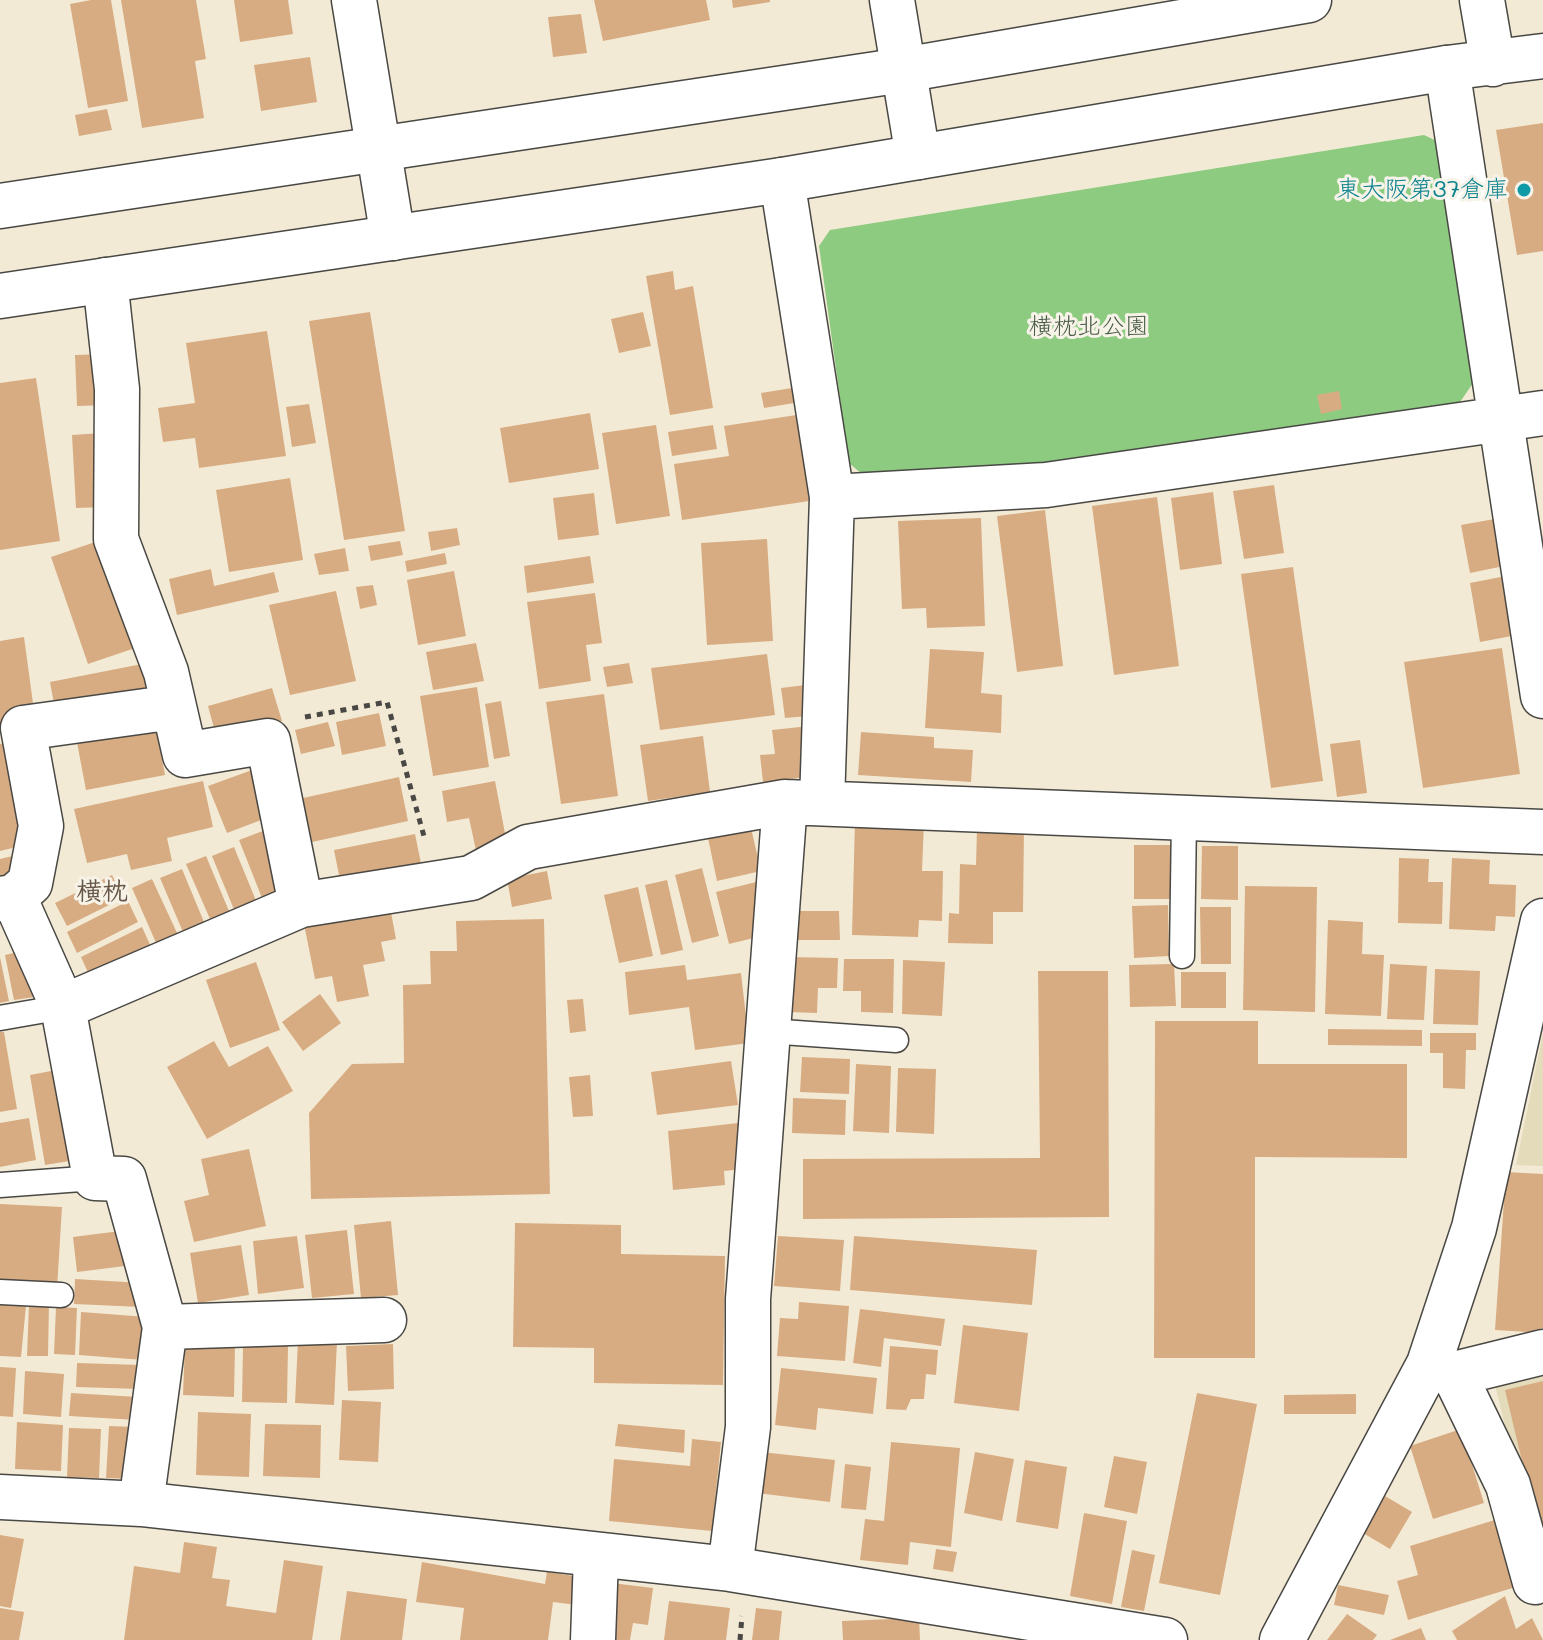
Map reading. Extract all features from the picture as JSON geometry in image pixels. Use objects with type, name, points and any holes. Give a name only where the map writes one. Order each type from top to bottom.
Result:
[{"type":"street","points":[[354,0],[393,238]]},
{"type":"street","points":[[892,0],[918,157]]},
{"type":"street","points":[[0,206],[903,70],[1309,0]]},
{"type":"street","points":[[1482,0],[1493,64]]},
{"type":"street","points":[[0,296],[782,180],[1447,68],[1543,56]]},
{"type":"street","points":[[1447,68],[1523,416],[1543,696]]},
{"type":"street","points":[[730,1569],[748,1427],[748,1299],[768,1031],[804,802],[832,497],[782,180]]},
{"type":"street","points":[[105,280],[117,389],[116,539],[166,672],[185,755],[268,741],[301,905]]},
{"type":"street","points":[[832,497],[1046,485],[1523,416]]},
{"type":"street","points":[[141,1504],[165,1327],[124,1179],[95,1178],[63,1007],[7,898],[30,883],[41,826],[23,728],[174,707]]},
{"type":"street","points":[[63,1007],[301,905],[471,878],[528,847],[804,802],[1543,832]]},
{"type":"street","points":[[1282,1640],[1441,1369],[1543,921]]},
{"type":"street","points":[[165,1327],[384,1320]]},
{"type":"street","points":[[1441,1369],[1543,1352]]},
{"type":"street","points":[[1441,1369],[1508,1485],[1535,1582]]},
{"type":"street","points":[[0,1497],[141,1504],[596,1557],[730,1569],[1165,1640]]},
{"type":"street","points":[[593,1640],[596,1557]]},
{"type":"lane","points":[[1182,956],[1184,818]]},
{"type":"lane","points":[[0,1018],[63,1007]]},
{"type":"lane","points":[[768,1031],[896,1040]]},
{"type":"lane","points":[[0,1185],[95,1178]]},
{"type":"lane","points":[[0,1292],[61,1295]]},
{"type":"path","points":[[268,741],[306,716],[387,702],[437,884]]},
{"type":"shaded area","points":[[1543,1033],[1543,1166],[1516,1165]]},
{"type":"shaded area","points":[[1543,1372],[1543,1540],[1534,1542],[1495,1385]]},
{"type":"green space","name":"横枕北公園","points":[[1424,135],[1441,143],[1480,373],[1458,405],[1051,471],[869,480],[849,463],[819,246],[830,230]]},
{"type":"building","points":[[111,0],[128,101],[88,108],[70,4]]},
{"type":"building","points":[[121,0],[196,0],[206,59],[195,61],[204,118],[142,128]]},
{"type":"building","points":[[234,0],[288,0],[293,34],[240,42]]},
{"type":"building","points":[[594,0],[706,0],[710,20],[603,41]]},
{"type":"building","points":[[732,0],[770,0],[770,2],[733,8]]},
{"type":"building","points":[[581,14],[587,53],[553,57],[548,17]]},
{"type":"building","points":[[310,57],[317,102],[261,111],[254,65]]},
{"type":"building","points":[[107,109],[112,130],[79,136],[75,115]]},
{"type":"building","name":"東大阪第37倉庫","points":[[1543,123],[1543,251],[1517,255],[1496,130]]},
{"type":"building","points":[[673,271],[675,290],[693,286],[713,408],[670,415],[646,276]]},
{"type":"building","points":[[370,312],[405,531],[344,540],[309,321]]},
{"type":"building","points":[[643,312],[651,346],[619,353],[611,319]]},
{"type":"building","points":[[267,331],[286,456],[199,468],[195,438],[163,442],[158,408],[195,403],[186,343]]},
{"type":"building","points":[[105,354],[108,405],[77,406],[75,355]]},
{"type":"building","points":[[36,378],[60,541],[0,550],[0,383]]},
{"type":"building","points":[[798,387],[800,402],[764,408],[761,393]]},
{"type":"building","points":[[1339,391],[1342,409],[1321,414],[1317,395]]},
{"type":"building","points":[[309,404],[316,443],[292,447],[286,407]]},
{"type":"building","points":[[590,413],[599,469],[509,483],[500,428]]},
{"type":"building","points":[[803,414],[816,500],[682,520],[674,464],[729,456],[724,426]]},
{"type":"building","points":[[656,425],[670,516],[616,524],[602,433]]},
{"type":"building","points":[[713,425],[717,449],[672,456],[668,432]]},
{"type":"building","points":[[102,433],[107,507],[76,508],[72,435]]},
{"type":"building","points":[[290,478],[303,560],[229,572],[216,490]]},
{"type":"building","points":[[1274,485],[1284,553],[1244,559],[1233,491]]},
{"type":"building","points":[[1213,492],[1222,564],[1180,570],[1171,498]]},
{"type":"building","points":[[594,493],[599,535],[558,540],[553,498]]},
{"type":"building","points":[[1157,497],[1179,666],[1114,675],[1092,506]]},
{"type":"building","points":[[1045,510],[1063,666],[1017,672],[997,516]]},
{"type":"building","points":[[981,518],[985,626],[927,628],[926,608],[902,609],[898,521]]},
{"type":"building","points":[[1500,518],[1509,565],[1470,573],[1461,525]]},
{"type":"building","points":[[457,528],[460,545],[431,551],[428,532]]},
{"type":"building","points":[[104,539],[141,646],[88,664],[51,557]]},
{"type":"building","points":[[767,539],[773,641],[707,645],[701,543]]},
{"type":"building","points":[[400,541],[403,555],[371,561],[368,546]]},
{"type":"building","points":[[345,548],[349,571],[319,575],[314,554]]},
{"type":"building","points":[[445,553],[447,564],[407,572],[405,561]]},
{"type":"building","points":[[590,556],[594,583],[527,593],[524,566]]},
{"type":"building","points":[[1293,567],[1323,781],[1271,788],[1241,574]]},
{"type":"building","points":[[211,569],[214,586],[274,572],[279,592],[177,615],[169,579]]},
{"type":"building","points":[[454,571],[466,636],[418,645],[407,580]]},
{"type":"building","points":[[1506,576],[1517,635],[1480,642],[1470,583]]},
{"type":"building","points":[[373,585],[377,605],[360,609],[356,587]]},
{"type":"building","points":[[336,591],[356,681],[290,695],[269,605]]},
{"type":"building","points":[[595,593],[602,643],[586,645],[591,681],[539,689],[527,602]]},
{"type":"building","points":[[24,637],[35,718],[0,723],[0,641]]},
{"type":"building","points":[[476,643],[484,681],[433,690],[426,652]]},
{"type":"building","points":[[1502,648],[1520,774],[1423,788],[1404,662]]},
{"type":"building","points":[[930,649],[984,652],[981,693],[1002,695],[1001,733],[925,728]]},
{"type":"building","points":[[767,654],[775,715],[660,730],[651,668]]},
{"type":"building","points":[[629,663],[633,683],[607,687],[603,667]]},
{"type":"building","points":[[142,664],[148,696],[56,715],[50,682]]},
{"type":"building","points":[[805,685],[809,716],[785,718],[781,688]]},
{"type":"building","points":[[477,687],[489,767],[433,776],[420,696]]},
{"type":"building","points":[[272,688],[282,721],[217,739],[208,706]]},
{"type":"building","points":[[604,694],[618,796],[561,804],[546,702]]},
{"type":"building","points":[[501,701],[510,756],[494,759],[485,704]]},
{"type":"building","points":[[379,713],[386,746],[342,755],[336,722]]},
{"type":"building","points":[[154,717],[165,775],[86,790],[75,732]]},
{"type":"building","points":[[328,722],[335,746],[301,754],[295,730]]},
{"type":"building","points":[[809,726],[815,776],[763,782],[760,755],[775,754],[772,730]]},
{"type":"building","points":[[861,732],[934,737],[934,748],[973,750],[971,782],[858,775]]},
{"type":"building","points":[[703,736],[710,792],[648,801],[640,745]]},
{"type":"building","points":[[18,740],[25,845],[0,851],[0,744]]},
{"type":"building","points":[[1360,740],[1367,793],[1337,797],[1330,744]]},
{"type":"building","points":[[252,770],[269,817],[227,833],[208,786]]},
{"type":"building","points":[[399,777],[408,821],[312,842],[303,798]]},
{"type":"building","points":[[203,781],[213,827],[167,838],[172,861],[131,870],[127,854],[87,863],[74,809]]},
{"type":"building","points":[[495,781],[508,849],[477,855],[469,818],[447,822],[442,791]]},
{"type":"building","points":[[855,820],[924,822],[922,871],[943,871],[942,921],[919,920],[918,937],[852,935]]},
{"type":"building","points":[[751,828],[761,871],[717,881],[708,838]]},
{"type":"building","points":[[977,828],[1024,828],[1023,912],[993,912],[993,944],[948,943],[949,913],[959,914],[960,864],[976,865]]},
{"type":"building","points":[[268,829],[291,887],[262,898],[239,840]]},
{"type":"building","points":[[415,834],[423,873],[342,890],[334,850]]},
{"type":"building","points":[[1134,845],[1173,845],[1173,899],[1134,899]]},
{"type":"building","points":[[1202,846],[1238,846],[1238,900],[1201,899]]},
{"type":"building","points":[[234,847],[257,903],[235,912],[212,856]]},
{"type":"building","points":[[21,854],[25,879],[0,885],[0,859]]},
{"type":"building","points":[[206,856],[229,911],[210,919],[186,864]]},
{"type":"building","points":[[1399,858],[1429,859],[1428,882],[1443,882],[1442,924],[1398,923]]},
{"type":"building","points":[[1452,858],[1490,860],[1489,884],[1516,885],[1515,917],[1496,916],[1495,931],[1449,929]]},
{"type":"building","points":[[702,868],[719,936],[692,943],[675,875]]},
{"type":"building","points":[[182,869],[204,922],[183,932],[160,878]]},
{"type":"building","points":[[547,871],[552,899],[512,907],[507,879]]},
{"type":"building","points":[[112,875],[123,898],[67,926],[55,903]]},
{"type":"building","points":[[152,879],[178,935],[157,945],[132,888]]},
{"type":"building","points":[[667,880],[683,950],[661,955],[645,885]]},
{"type":"building","points":[[756,882],[770,934],[729,944],[716,892]]},
{"type":"building","points":[[1245,886],[1317,887],[1315,1012],[1243,1010]]},
{"type":"building","points":[[638,887],[653,956],[619,963],[604,895]]},
{"type":"building","points":[[128,901],[138,922],[77,953],[67,932]]},
{"type":"building","points":[[1168,905],[1169,956],[1134,958],[1132,906]]},
{"type":"building","points":[[390,907],[396,939],[381,942],[385,961],[363,965],[369,996],[337,1002],[332,976],[315,979],[304,924]]},
{"type":"building","points":[[1200,907],[1231,907],[1231,964],[1201,964]]},
{"type":"building","points":[[797,911],[839,911],[840,940],[797,940]]},
{"type":"building","points":[[544,919],[550,1194],[311,1199],[309,1113],[352,1064],[404,1063],[403,985],[431,984],[430,951],[457,951],[456,921]]},
{"type":"building","points":[[1328,920],[1363,922],[1362,954],[1384,955],[1381,1016],[1325,1014]]},
{"type":"building","points":[[142,927],[152,949],[91,979],[81,957]]},
{"type":"building","points":[[32,949],[41,996],[14,1000],[5,955]]},
{"type":"building","points":[[0,957],[9,1001],[0,1003]]},
{"type":"building","points":[[789,957],[838,958],[837,988],[818,988],[817,1013],[788,1012]]},
{"type":"building","points":[[844,959],[894,959],[893,1013],[861,1012],[861,991],[843,991]]},
{"type":"building","points":[[903,960],[945,962],[942,1016],[902,1014]]},
{"type":"building","points":[[256,962],[280,1030],[230,1048],[206,980]]},
{"type":"building","points":[[1174,964],[1176,1006],[1130,1007],[1129,965]]},
{"type":"building","points":[[1390,964],[1427,966],[1424,1020],[1387,1019]]},
{"type":"building","points":[[685,965],[687,980],[741,973],[749,1043],[695,1050],[689,1007],[629,1015],[625,972]]},
{"type":"building","points":[[1435,969],[1480,971],[1478,1025],[1433,1024]]},
{"type":"building","points":[[1038,971],[1108,971],[1109,1217],[803,1219],[803,1159],[1040,1158]]},
{"type":"building","points":[[1181,972],[1226,972],[1226,1008],[1181,1008]]},
{"type":"building","points":[[320,994],[341,1023],[303,1051],[282,1022]]},
{"type":"building","points":[[583,999],[586,1031],[570,1033],[567,1000]]},
{"type":"building","points":[[1155,1021],[1258,1021],[1258,1064],[1407,1064],[1407,1158],[1255,1157],[1255,1358],[1154,1358]]},
{"type":"building","points":[[1328,1029],[1422,1030],[1422,1046],[1328,1045]]},
{"type":"building","points":[[0,1032],[4,1032],[17,1109],[0,1112]]},
{"type":"building","points":[[1430,1033],[1476,1033],[1476,1050],[1466,1050],[1465,1089],[1443,1088],[1443,1053],[1430,1053]]},
{"type":"building","points":[[214,1041],[229,1067],[268,1046],[293,1091],[207,1139],[167,1067]]},
{"type":"building","points":[[802,1057],[850,1059],[849,1094],[800,1092]]},
{"type":"building","points":[[731,1061],[738,1105],[657,1115],[651,1072]]},
{"type":"building","points":[[856,1064],[891,1066],[889,1133],[853,1131]]},
{"type":"building","points":[[67,1068],[82,1159],[45,1165],[30,1075]]},
{"type":"building","points":[[898,1068],[936,1069],[934,1134],[896,1132]]},
{"type":"building","points":[[590,1075],[593,1116],[573,1117],[569,1077]]},
{"type":"building","points":[[793,1098],[846,1100],[845,1135],[792,1133]]},
{"type":"building","points":[[29,1118],[36,1160],[0,1167],[0,1123]]},
{"type":"building","points":[[747,1122],[752,1168],[724,1171],[725,1185],[673,1190],[668,1131]]},
{"type":"building","points":[[249,1149],[266,1226],[194,1242],[184,1201],[209,1195],[201,1159]]},
{"type":"building","points":[[1506,1172],[1543,1174],[1543,1328],[1528,1332],[1495,1330]]},
{"type":"building","points":[[0,1204],[62,1207],[57,1289],[0,1286]]},
{"type":"building","points":[[391,1221],[398,1295],[361,1298],[354,1225]]},
{"type":"building","points":[[515,1223],[621,1225],[621,1254],[725,1256],[723,1385],[594,1383],[594,1348],[513,1347]]},
{"type":"building","points":[[128,1230],[133,1265],[77,1272],[73,1237]]},
{"type":"building","points":[[347,1230],[354,1294],[312,1298],[305,1235]]},
{"type":"building","points":[[297,1236],[304,1288],[258,1294],[253,1241]]},
{"type":"building","points":[[778,1236],[844,1240],[840,1291],[774,1286]]},
{"type":"building","points":[[854,1236],[1037,1250],[1032,1305],[850,1290]]},
{"type":"building","points":[[241,1245],[249,1295],[198,1303],[190,1253]]},
{"type":"building","points":[[75,1279],[142,1283],[141,1307],[74,1304]]},
{"type":"building","points":[[799,1302],[849,1306],[845,1361],[777,1356],[780,1318],[798,1319]]},
{"type":"building","points":[[29,1303],[49,1303],[48,1356],[27,1356]]},
{"type":"building","points":[[0,1304],[26,1306],[21,1357],[0,1356]]},
{"type":"building","points":[[56,1307],[77,1308],[75,1355],[54,1354]]},
{"type":"building","points":[[860,1309],[945,1319],[941,1346],[884,1338],[881,1367],[853,1363]]},
{"type":"building","points":[[81,1312],[147,1317],[143,1360],[79,1355]]},
{"type":"building","points":[[963,1325],[1028,1333],[1019,1411],[954,1403]]},
{"type":"building","points":[[298,1340],[337,1341],[334,1405],[295,1403]]},
{"type":"building","points":[[185,1344],[235,1345],[234,1397],[183,1395]]},
{"type":"building","points":[[393,1344],[394,1389],[348,1391],[346,1346]]},
{"type":"building","points":[[243,1345],[288,1346],[287,1403],[242,1402]]},
{"type":"building","points":[[890,1346],[938,1350],[936,1375],[926,1374],[924,1399],[911,1399],[906,1410],[886,1409]]},
{"type":"building","points":[[77,1363],[141,1365],[140,1389],[76,1387]]},
{"type":"building","points":[[0,1367],[16,1368],[13,1417],[0,1416]]},
{"type":"building","points":[[781,1368],[877,1378],[873,1414],[818,1408],[816,1430],[775,1425]]},
{"type":"building","points":[[25,1371],[64,1374],[61,1417],[23,1414]]},
{"type":"building","points":[[1543,1381],[1543,1527],[1538,1528],[1505,1390]]},
{"type":"building","points":[[71,1393],[138,1397],[137,1420],[69,1416]]},
{"type":"building","points":[[1197,1393],[1257,1404],[1220,1595],[1159,1583]]},
{"type":"building","points":[[1356,1394],[1356,1414],[1284,1414],[1284,1395]]},
{"type":"building","points":[[342,1400],[381,1402],[378,1462],[339,1460]]},
{"type":"building","points":[[198,1412],[251,1414],[249,1477],[196,1475]]},
{"type":"building","points":[[17,1422],[63,1425],[61,1471],[15,1469]]},
{"type":"building","points":[[265,1424],[321,1425],[320,1478],[263,1476]]},
{"type":"building","points":[[618,1424],[685,1430],[684,1453],[615,1446]]},
{"type":"building","points":[[109,1426],[135,1427],[133,1479],[106,1478]]},
{"type":"building","points":[[69,1428],[101,1429],[99,1478],[67,1477]]},
{"type":"building","points":[[1461,1429],[1484,1503],[1433,1519],[1410,1446]]},
{"type":"building","points":[[692,1439],[721,1442],[712,1531],[609,1521],[614,1459],[690,1466]]},
{"type":"building","points":[[891,1442],[960,1448],[951,1547],[910,1542],[908,1565],[860,1560],[865,1519],[884,1521]]},
{"type":"building","points":[[761,1452],[835,1460],[830,1502],[757,1493]]},
{"type":"building","points":[[975,1452],[1014,1459],[1002,1521],[964,1513]]},
{"type":"building","points":[[1114,1456],[1147,1462],[1137,1514],[1104,1507]]},
{"type":"building","points":[[1025,1460],[1067,1467],[1058,1529],[1016,1522]]},
{"type":"building","points":[[845,1464],[871,1467],[866,1510],[841,1508]]},
{"type":"building","points":[[1385,1496],[1412,1512],[1390,1549],[1363,1533]]},
{"type":"building","points":[[1084,1513],[1127,1521],[1112,1604],[1070,1596]]},
{"type":"building","points":[[1498,1519],[1519,1586],[1408,1620],[1397,1581],[1418,1575],[1410,1546]]},
{"type":"building","points":[[0,1535],[24,1539],[11,1608],[0,1606]]},
{"type":"building","points":[[184,1542],[217,1547],[212,1578],[230,1580],[226,1606],[276,1613],[284,1560],[323,1566],[312,1640],[124,1640],[134,1566],[180,1573]]},
{"type":"building","points":[[936,1549],[957,1552],[953,1572],[933,1569]]},
{"type":"building","points":[[1132,1550],[1155,1555],[1144,1611],[1121,1607]]},
{"type":"building","points":[[422,1562],[545,1584],[547,1572],[581,1577],[577,1605],[553,1602],[548,1640],[460,1640],[464,1608],[416,1602]]},
{"type":"building","points":[[612,1583],[653,1588],[648,1625],[633,1623],[630,1640],[605,1640]]},
{"type":"building","points":[[1338,1585],[1389,1595],[1384,1615],[1334,1605]]},
{"type":"building","points":[[347,1591],[407,1599],[402,1640],[340,1640]]},
{"type":"building","points":[[1505,1596],[1516,1629],[1532,1618],[1543,1640],[1457,1640],[1452,1631]]},
{"type":"building","points":[[669,1601],[730,1608],[726,1640],[664,1640]]},
{"type":"building","points":[[0,1608],[24,1612],[19,1640],[0,1640]]},
{"type":"building","points":[[756,1608],[782,1611],[779,1640],[752,1640]]},
{"type":"building","points":[[1347,1614],[1377,1635],[1373,1640],[1327,1640]]},
{"type":"building","points":[[919,1618],[920,1640],[843,1640],[842,1621]]},
{"type":"building","points":[[1421,1628],[1426,1640],[1390,1640]]},
{"type":"place","name":"東大阪第37倉庫","points":[[1524,190]]},
{"type":"district","name":"横枕","points":[[102,892]]}]
